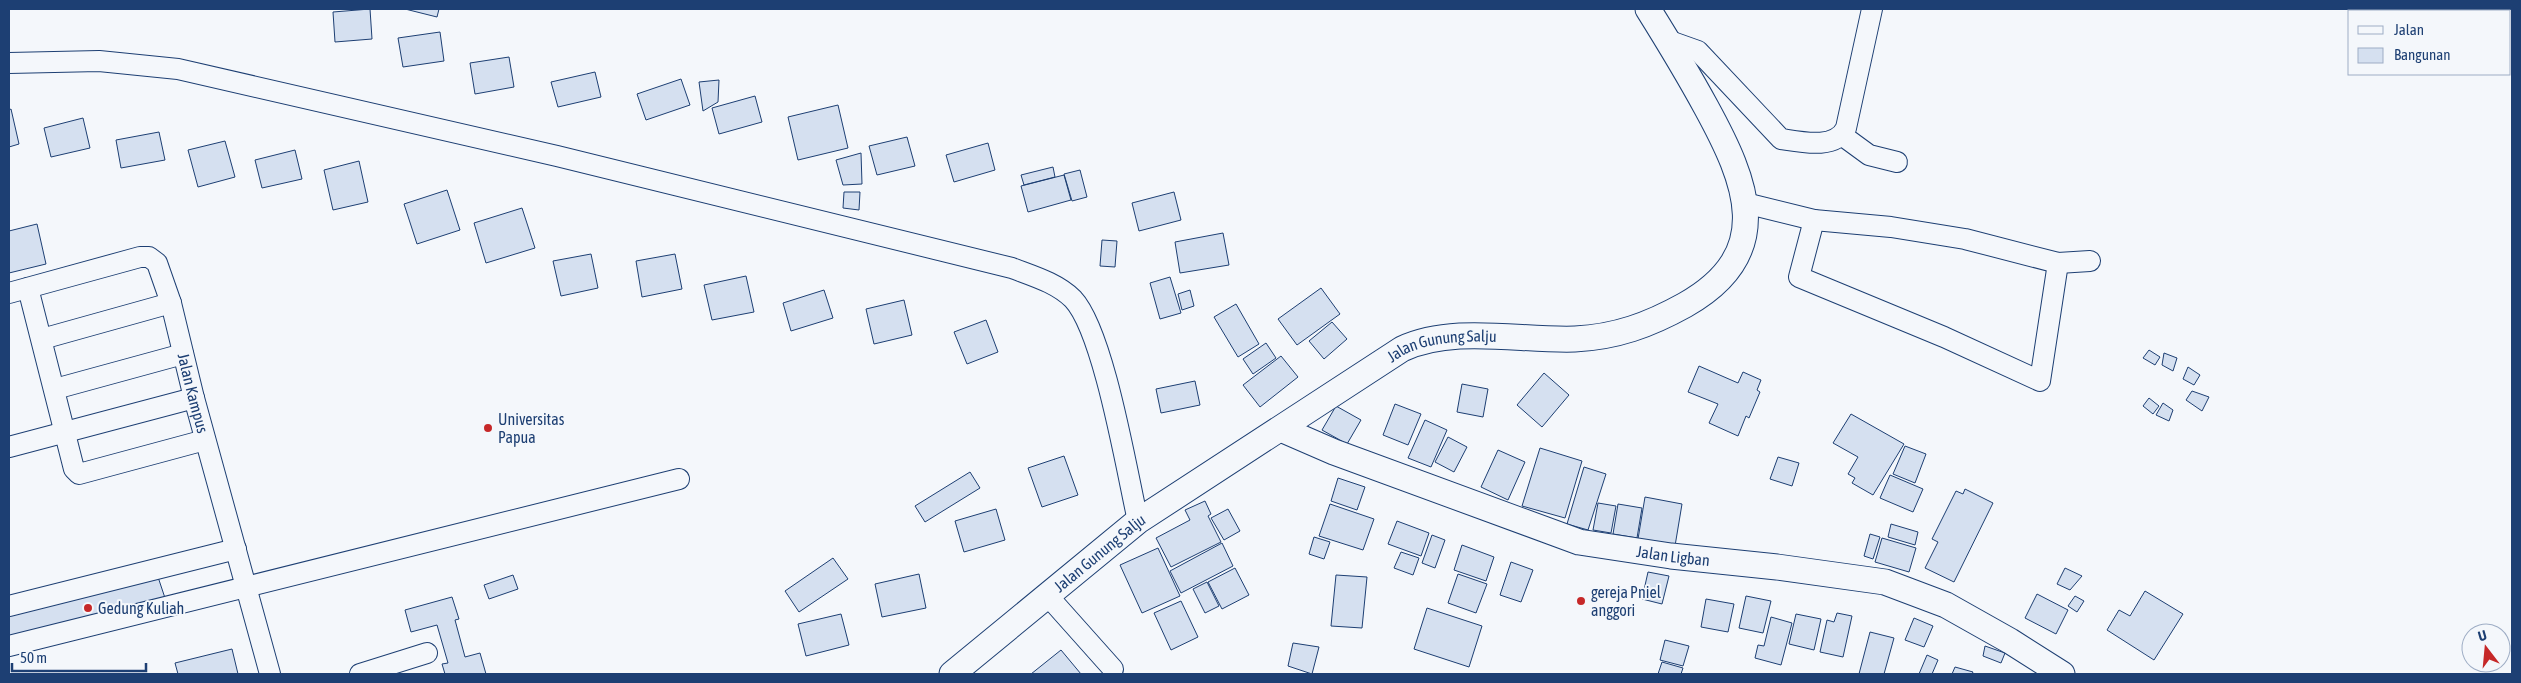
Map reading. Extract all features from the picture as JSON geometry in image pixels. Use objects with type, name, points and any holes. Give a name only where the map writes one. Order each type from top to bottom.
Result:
[{"type":"main road","name":"Jalan Gunung Salju","points":[[952,674],[1138,522],[1390,356],[1422,341],[1455,336],[1590,338],[1623,334],[1658,320],[1696,299],[1730,269],[1742,240],[1746,222],[1745,203],[1736,166],[1648,9]]},
{"type":"main road","name":"Jalan Ligban","points":[[1281,429],[1352,458],[1579,542],[1671,556],[1777,567],[1885,582],[1946,605],[2003,637],[2062,674]]},
{"type":"street","points":[[1667,40],[1698,51],[1781,139],[1820,142],[1834,141],[1843,136],[1850,114],[1872,9]]},
{"type":"street","points":[[9,63],[99,61],[178,69],[557,156],[1003,265],[1053,284],[1073,300],[1089,328],[1103,370],[1138,522]]},
{"type":"street","points":[[1843,136],[1869,155],[1897,162]]},
{"type":"street","points":[[1745,203],[1814,220],[1891,227],[1965,239],[2058,263],[2090,260]]},
{"type":"street","points":[[1814,220],[1799,277],[1944,337],[2040,381],[2058,263]]},
{"type":"street","name":"Jalan Kampus","points":[[9,293],[140,256],[149,257],[157,263],[171,303],[205,440],[270,674]]},
{"type":"street","points":[[28,288],[74,469],[79,474],[205,440]]},
{"type":"street","points":[[42,339],[171,303]]},
{"type":"street","points":[[55,389],[183,354]]},
{"type":"street","points":[[9,446],[66,433],[194,398]]},
{"type":"street","points":[[9,646],[246,589],[679,479]]},
{"type":"street","points":[[9,606],[236,549]]},
{"type":"street","points":[[1047,596],[1113,669]]},
{"type":"street","points":[[360,674],[428,653]]},
{"type":"building","points":[[370,9],[372,39],[335,42],[333,12]]},
{"type":"building","points":[[405,9],[439,9],[437,17]]},
{"type":"building","points":[[440,32],[444,61],[403,67],[398,38]]},
{"type":"building","points":[[509,57],[514,87],[475,94],[470,63]]},
{"type":"building","points":[[595,72],[601,97],[558,107],[551,82]]},
{"type":"building","points":[[681,79],[690,105],[646,120],[637,94]]},
{"type":"building","points":[[719,80],[718,102],[703,111],[699,82]]},
{"type":"building","points":[[755,96],[762,122],[719,134],[712,108]]},
{"type":"building","points":[[838,105],[848,148],[798,160],[788,117]]},
{"type":"building","points":[[11,109],[19,144],[9,147],[9,110]]},
{"type":"building","points":[[83,118],[90,148],[51,157],[44,128]]},
{"type":"building","points":[[159,132],[165,160],[121,168],[116,140]]},
{"type":"building","points":[[907,137],[915,166],[877,175],[869,146]]},
{"type":"building","points":[[225,141],[235,177],[198,187],[188,150]]},
{"type":"building","points":[[988,143],[995,170],[954,182],[946,155]]},
{"type":"building","points":[[295,150],[302,179],[262,188],[255,160]]},
{"type":"building","points":[[861,153],[862,184],[843,185],[836,160]]},
{"type":"building","points":[[359,161],[368,202],[333,210],[324,170]]},
{"type":"building","points":[[1053,167],[1055,177],[1024,185],[1021,175]]},
{"type":"building","points":[[1080,170],[1087,197],[1072,201],[1064,174]]},
{"type":"building","points":[[1064,175],[1071,200],[1028,212],[1021,186]]},
{"type":"building","points":[[447,190],[460,230],[417,244],[404,204]]},
{"type":"building","points":[[844,192],[860,192],[859,210],[843,208]]},
{"type":"building","points":[[1174,192],[1181,220],[1139,231],[1132,203]]},
{"type":"building","points":[[522,208],[535,248],[486,263],[474,223]]},
{"type":"building","points":[[37,224],[46,264],[9,273],[9,231]]},
{"type":"building","points":[[1223,233],[1229,265],[1180,273],[1175,242]]},
{"type":"building","points":[[1102,240],[1117,241],[1115,267],[1100,266]]},
{"type":"building","points":[[591,254],[598,288],[561,296],[553,261]]},
{"type":"building","points":[[675,254],[682,289],[642,297],[636,261]]},
{"type":"building","points":[[746,276],[754,312],[712,320],[704,285]]},
{"type":"building","points":[[1170,277],[1181,313],[1160,319],[1150,283]]},
{"type":"building","points":[[1321,288],[1340,314],[1297,345],[1278,319]]},
{"type":"building","points":[[824,290],[833,318],[791,331],[783,303]]},
{"type":"building","points":[[1190,290],[1194,306],[1182,310],[1178,294]]},
{"type":"building","points":[[904,300],[912,335],[874,344],[866,309]]},
{"type":"building","points":[[1236,304],[1259,344],[1238,357],[1214,317]]},
{"type":"building","points":[[986,320],[998,352],[967,364],[954,332]]},
{"type":"building","points":[[1332,322],[1347,339],[1324,359],[1309,341]]},
{"type":"building","points":[[1266,343],[1276,358],[1253,374],[1243,359]]},
{"type":"building","points":[[2149,350],[2160,357],[2155,365],[2143,358]]},
{"type":"building","points":[[2164,353],[2177,358],[2173,371],[2162,365]]},
{"type":"building","points":[[1281,356],[1298,377],[1260,407],[1243,385]]},
{"type":"building","points":[[1699,366],[1738,383],[1743,372],[1761,380],[1757,390],[1760,392],[1749,418],[1746,416],[1738,436],[1709,423],[1718,404],[1688,392]]},
{"type":"building","points":[[2188,367],[2200,375],[2194,385],[2183,379]]},
{"type":"building","points":[[1544,373],[1569,395],[1542,427],[1517,405]]},
{"type":"building","points":[[1195,381],[1200,405],[1161,413],[1156,389]]},
{"type":"building","points":[[1462,384],[1488,389],[1483,417],[1457,412]]},
{"type":"building","points":[[2192,391],[2209,397],[2202,411],[2186,400]]},
{"type":"building","points":[[2149,398],[2159,406],[2153,414],[2143,406]]},
{"type":"building","points":[[2163,403],[2173,410],[2169,421],[2156,415]]},
{"type":"building","points":[[1395,404],[1421,414],[1408,445],[1383,435]]},
{"type":"building","points":[[1336,406],[1361,420],[1347,444],[1322,430]]},
{"type":"building","points":[[1851,414],[1904,444],[1873,495],[1852,483],[1855,478],[1848,474],[1858,457],[1833,443]]},
{"type":"building","points":[[1425,420],[1447,430],[1431,467],[1408,458]]},
{"type":"building","points":[[1448,437],[1467,447],[1454,472],[1435,462]]},
{"type":"building","points":[[1905,446],[1926,454],[1915,483],[1893,474]]},
{"type":"building","points":[[1540,448],[1582,461],[1565,518],[1522,506]]},
{"type":"building","points":[[1498,450],[1525,462],[1508,500],[1481,487]]},
{"type":"building","points":[[1064,456],[1078,495],[1042,507],[1028,468]]},
{"type":"building","points":[[1778,457],[1799,463],[1792,486],[1770,479]]},
{"type":"building","points":[[1584,467],[1606,474],[1588,530],[1567,524]]},
{"type":"building","points":[[970,472],[980,488],[925,522],[915,506]]},
{"type":"building","points":[[1890,475],[1923,489],[1913,512],[1880,498]]},
{"type":"building","points":[[1338,478],[1365,487],[1357,510],[1331,501]]},
{"type":"building","points":[[1965,489],[1993,503],[1954,582],[1925,568],[1938,542],[1932,539],[1956,491],[1963,494]]},
{"type":"building","points":[[1645,497],[1682,504],[1675,546],[1638,539]]},
{"type":"building","points":[[1205,501],[1211,514],[1208,516],[1221,542],[1171,567],[1156,538],[1190,520],[1185,510]]},
{"type":"building","points":[[1598,503],[1616,506],[1611,533],[1593,530]]},
{"type":"building","points":[[1330,504],[1374,519],[1363,550],[1319,536]]},
{"type":"building","points":[[1618,504],[1642,508],[1637,538],[1613,534]]},
{"type":"building","points":[[996,509],[1005,540],[964,552],[955,521]]},
{"type":"building","points":[[1228,509],[1240,531],[1224,540],[1211,518]]},
{"type":"building","points":[[1397,521],[1429,533],[1421,556],[1388,544]]},
{"type":"building","points":[[1891,524],[1918,532],[1915,545],[1888,537]]},
{"type":"building","points":[[1870,534],[1880,537],[1873,559],[1864,556]]},
{"type":"building","points":[[1432,535],[1445,540],[1435,568],[1422,563]]},
{"type":"building","points":[[1314,537],[1330,542],[1324,559],[1309,554]]},
{"type":"building","points":[[1882,538],[1916,548],[1909,572],[1875,562]]},
{"type":"building","points":[[1222,543],[1233,566],[1181,593],[1170,571]]},
{"type":"building","points":[[1462,545],[1494,557],[1486,581],[1454,570]]},
{"type":"building","points":[[1158,548],[1180,596],[1142,613],[1120,565]]},
{"type":"building","points":[[1401,552],[1419,558],[1413,575],[1394,568]]},
{"type":"building","points":[[833,558],[848,579],[799,612],[785,591]]},
{"type":"building","points":[[1511,562],[1533,570],[1521,602],[1500,595]]},
{"type":"building","points":[[1235,568],[1249,595],[1222,609],[1208,582]]},
{"type":"building","points":[[2065,568],[2082,576],[2070,590],[2057,584]]},
{"type":"building","points":[[1648,572],[1669,576],[1662,604],[1642,599]]},
{"type":"building","points":[[919,574],[926,608],[882,617],[875,584]]},
{"type":"building","points":[[1458,574],[1487,584],[1476,613],[1448,603]]},
{"type":"building","points":[[513,575],[518,589],[489,599],[484,585]]},
{"type":"building","points":[[1336,575],[1367,577],[1362,628],[1331,626]]},
{"type":"building","name":"Gedung Kuliah","points":[[158,577],[166,601],[9,641],[9,615]]},
{"type":"building","points":[[1207,582],[1219,606],[1205,613],[1193,589]]},
{"type":"building","points":[[2145,591],[2183,614],[2154,660],[2107,630],[2119,610],[2130,616]]},
{"type":"building","points":[[2037,594],[2068,610],[2056,634],[2025,618]]},
{"type":"building","points":[[1746,596],[1771,601],[1763,633],[1739,628]]},
{"type":"building","points":[[2075,596],[2084,601],[2077,612],[2068,606]]},
{"type":"building","points":[[452,597],[459,619],[455,620],[465,657],[480,653],[486,674],[445,674],[442,664],[448,663],[437,625],[411,632],[405,610]]},
{"type":"building","points":[[1706,599],[1734,604],[1728,632],[1701,627]]},
{"type":"building","points":[[1181,601],[1198,637],[1171,650],[1154,613]]},
{"type":"building","points":[[1427,608],[1482,626],[1469,667],[1414,649]]},
{"type":"building","points":[[1837,613],[1852,616],[1843,657],[1820,652],[1827,620],[1834,622]]},
{"type":"building","points":[[841,614],[849,645],[806,656],[798,624]]},
{"type":"building","points":[[1796,614],[1821,619],[1814,650],[1789,644]]},
{"type":"building","points":[[1771,617],[1792,623],[1781,665],[1755,658],[1758,645],[1764,646]]},
{"type":"building","points":[[1914,618],[1933,626],[1924,647],[1905,640]]},
{"type":"building","points":[[1870,632],[1894,638],[1884,674],[1859,674]]},
{"type":"building","points":[[1665,640],[1689,646],[1683,666],[1660,660]]},
{"type":"building","points":[[1293,643],[1319,647],[1312,674],[1288,666]]},
{"type":"building","points":[[1985,646],[2005,653],[2001,663],[1983,656]]},
{"type":"building","points":[[232,649],[238,674],[178,674],[175,663]]},
{"type":"building","points":[[1061,650],[1081,674],[1031,674]]},
{"type":"building","points":[[1927,655],[1938,660],[1932,674],[1919,674]]},
{"type":"building","points":[[1662,662],[1683,668],[1681,674],[1658,674]]},
{"type":"building","points":[[1955,667],[1973,672],[1972,674],[1952,674]]},
{"type":"place","name":"Universitas Papua","points":[[488,428]]},
{"type":"place","name":"gereja Pniel anggori","points":[[1581,601]]},
{"type":"place","name":"Gedung Kuliah","points":[[88,608]]}]
